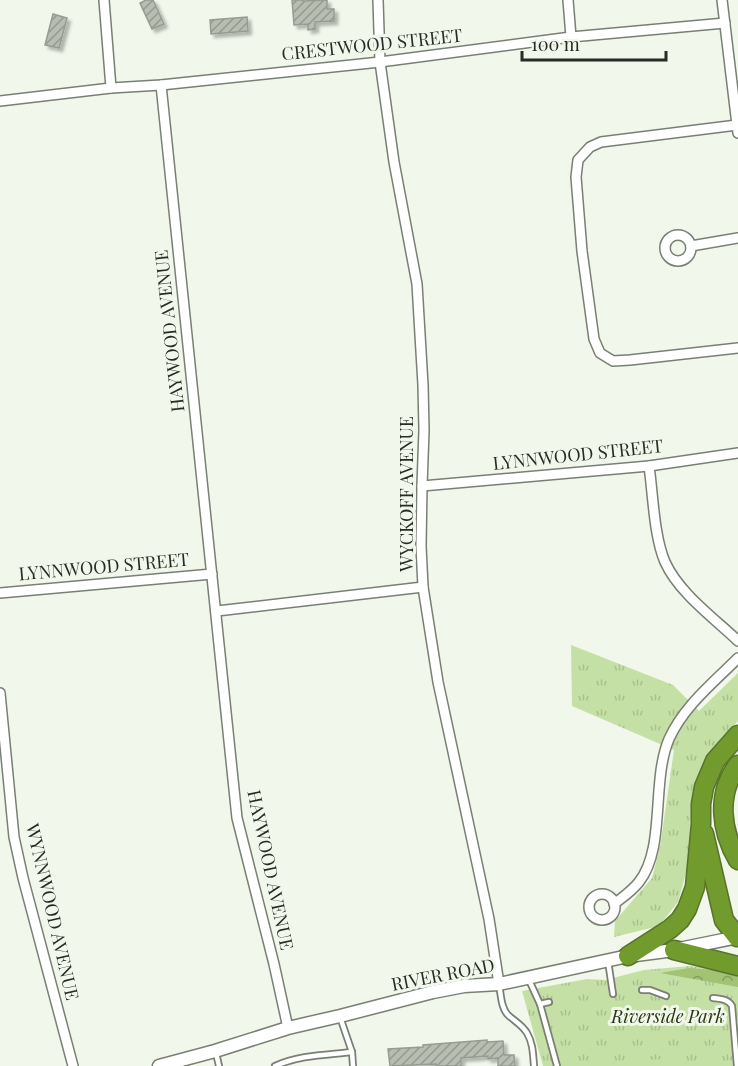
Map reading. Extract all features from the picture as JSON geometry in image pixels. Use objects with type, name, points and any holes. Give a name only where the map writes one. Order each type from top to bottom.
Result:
[{"type":"highway","points":[[628,956],[670,929],[687,909],[695,887],[704,787],[715,761],[738,735]]},
{"type":"highway","points":[[738,765],[729,780],[722,811],[729,843],[738,860]]},
{"type":"highway","points":[[701,824],[724,920],[737,937]]},
{"type":"highway","points":[[674,950],[738,966]]},
{"type":"street","points":[[104,0],[111,88]]},
{"type":"street","name":"WYCKOFF AVENUE","points":[[378,0],[380,62],[394,162],[417,284],[424,396],[421,546],[423,587],[438,682],[489,920],[499,984]]},
{"type":"street","points":[[568,0],[571,37]]},
{"type":"street","points":[[722,0],[738,129],[601,142],[590,147],[578,160],[576,177],[582,251],[594,339],[600,353],[613,361],[738,348]]},
{"type":"street","name":"CRESTWOOD STREET","points":[[0,101],[380,62],[571,37],[725,23]]},
{"type":"street","name":"HAYWOOD AVENUE","points":[[161,84],[237,818],[288,1028]]},
{"type":"street","points":[[692,246],[738,238]]},
{"type":"street","name":"LYNNWOOD STREET","points":[[422,486],[649,466],[738,453]]},
{"type":"street","points":[[649,466],[659,541],[665,562],[687,593],[738,641]]},
{"type":"street","name":"LYNNWOOD STREET","points":[[0,593],[212,574]]},
{"type":"street","points":[[217,611],[423,587]]},
{"type":"street","points":[[614,904],[639,882],[651,859],[662,760],[669,740],[687,709],[738,658]]},
{"type":"street","name":"WYNNWOOD AVENUE","points":[[0,693],[15,837],[23,878],[73,1066]]},
{"type":"street","name":"RIVER ROAD","points":[[159,1066],[288,1028],[433,992],[464,986],[499,984],[628,956],[674,950],[737,937]]},
{"type":"lane","points":[[608,960],[613,994]]},
{"type":"lane","points":[[528,977],[540,1004],[557,1066]]},
{"type":"lane","points":[[499,984],[506,1012],[519,1023],[532,1044],[534,1066]]},
{"type":"lane","points":[[642,990],[650,990],[666,996]]},
{"type":"lane","points":[[713,998],[723,999],[730,1002],[732,1006],[737,1066]]},
{"type":"lane","points":[[540,1004],[549,1002]]},
{"type":"lane","points":[[340,1016],[352,1052],[353,1066]]},
{"type":"lane","points":[[215,1051],[219,1066]]},
{"type":"lane","points":[[275,1066],[299,1058],[352,1052]]},
{"type":"green space","points":[[571,645],[673,685],[699,711],[738,673],[738,721],[707,758],[692,800],[688,866],[678,902],[659,926],[614,937],[615,921],[652,878],[660,847],[674,750],[572,706]]},
{"type":"green space","name":"Riverside Park","points":[[689,966],[738,971],[738,1066],[543,1066],[522,991],[587,979],[605,980],[644,970]]},
{"type":"green space","points":[[689,968],[738,975],[738,987],[660,973]]},
{"type":"green space","points":[[671,1059],[672,1066],[580,1066],[583,1062]]},
{"type":"building","points":[[153,0],[164,24],[152,29],[140,3]]},
{"type":"building","points":[[292,0],[327,0],[327,9],[334,9],[334,21],[315,22],[315,29],[308,30],[308,24],[294,25]]},
{"type":"building","points":[[53,14],[67,18],[59,48],[45,45]]},
{"type":"building","points":[[247,17],[248,31],[211,34],[210,20]]},
{"type":"building","points":[[487,1040],[487,1042],[503,1041],[504,1055],[514,1055],[515,1066],[498,1066],[498,1058],[488,1059],[488,1056],[461,1058],[461,1066],[436,1066],[436,1064],[390,1066],[388,1049]]}]
